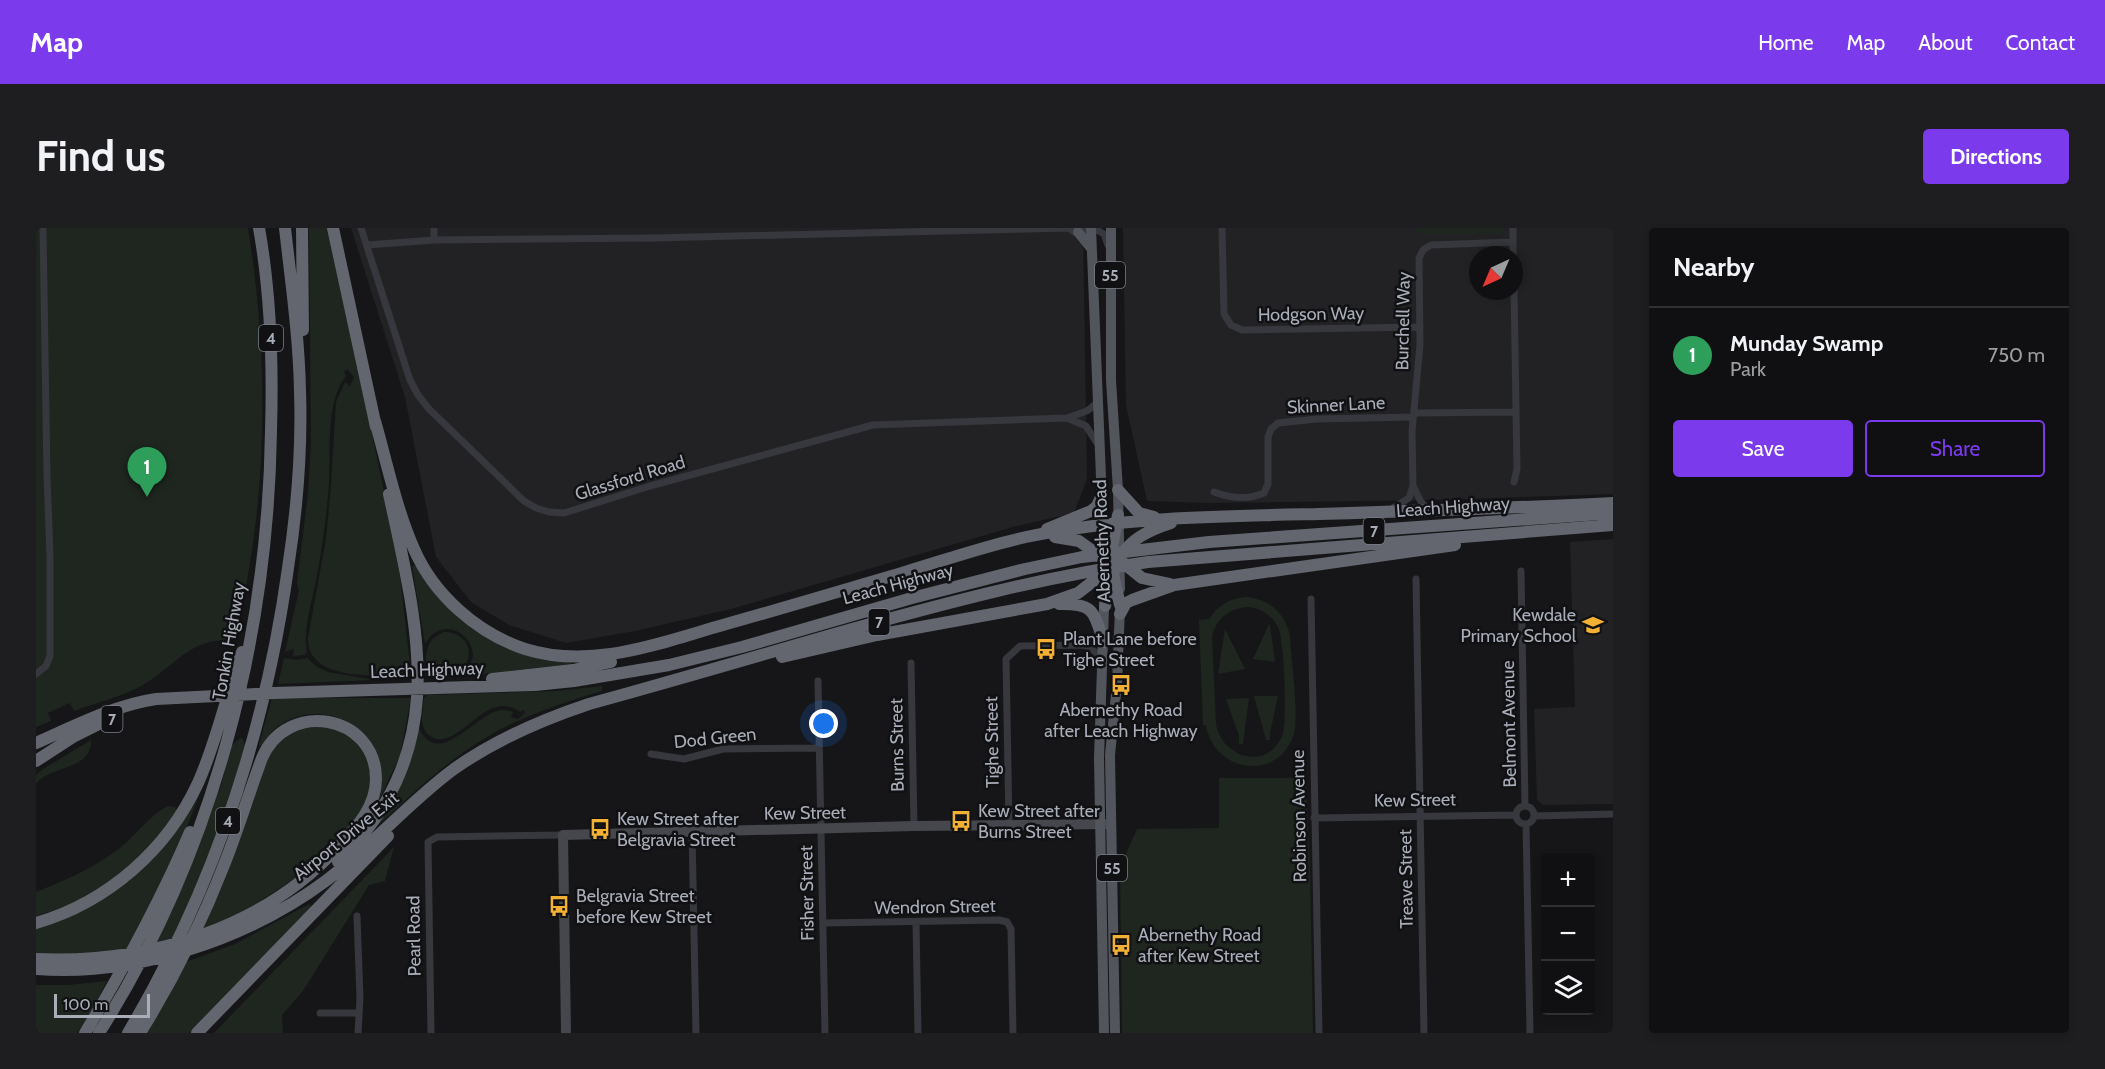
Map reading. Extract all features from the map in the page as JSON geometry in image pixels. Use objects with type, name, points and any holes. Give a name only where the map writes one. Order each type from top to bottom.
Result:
[{"type":"highway","name":"Tonkin Highway","points":[[99,1033],[132,977],[173,894],[209,803],[231,724],[231,703],[254,620],[270,490],[273,387],[268,298],[259,228]]},
{"type":"highway","name":"4","points":[[128,1033],[166,963],[206,877],[246,767],[275,651],[294,531],[299,460],[300,391],[285,228]]},
{"type":"highway","points":[[300,391],[303,326],[302,228]]},
{"type":"highway","points":[[284,907],[332,868],[375,818],[391,792],[404,760],[417,704],[419,669],[413,612],[333,228]]},
{"type":"highway","points":[[375,421],[408,534],[422,564],[441,592],[465,615],[494,635],[538,652],[564,657],[595,657],[622,652],[721,626],[1027,537],[1091,511],[1102,495]]},
{"type":"highway","name":"7","points":[[1118,490],[1139,513],[1168,518]]},
{"type":"highway","name":"7","points":[[1111,523],[1168,518],[1432,511],[1613,503]]},
{"type":"highway","name":"Leach Highway","points":[[196,697],[534,685],[574,681],[669,665],[742,647],[912,598],[1082,557],[1209,542],[1613,513]]},
{"type":"highway","name":"7","points":[[1116,550],[1155,528],[1198,518]]},
{"type":"highway","points":[[1027,537],[1111,523],[1116,550],[1134,573],[1150,581],[1174,585]]},
{"type":"highway","name":"Leach Highway","points":[[417,801],[464,762],[537,723],[589,704],[982,593],[1092,569],[1216,555],[1613,525]]},
{"type":"highway","points":[[1120,610],[1132,600],[1174,585],[1553,530]]},
{"type":"highway","points":[[1027,537],[1069,538],[1090,548],[1108,571],[1120,610]]},
{"type":"highway","points":[[1105,606],[1108,571],[1116,550]]},
{"type":"highway","name":"7","points":[[710,670],[753,664],[877,635],[1047,604],[1078,593],[1108,571]]},
{"type":"highway","name":"7","points":[[1047,604],[1084,606],[1094,616],[1104,642]]},
{"type":"highway","points":[[446,687],[594,666],[662,648],[721,626]]},
{"type":"highway","points":[[36,743],[143,701],[196,697]]},
{"type":"highway","name":"7","points":[[36,761],[73,737],[106,721],[144,708],[196,697]]},
{"type":"highway","points":[[36,922],[61,914],[103,893],[142,863],[156,848],[186,807],[231,703]]},
{"type":"highway","points":[[36,978],[87,975],[110,964],[159,948],[207,938],[268,904],[302,881],[330,857],[364,817],[372,800],[375,788],[375,768],[370,753],[354,733],[331,722],[310,721],[296,724],[285,730],[268,746],[223,867],[196,931],[174,975],[140,1033]]},
{"type":"highway","points":[[84,1033],[117,980],[178,859],[231,724]]},
{"type":"highway","points":[[197,1033],[379,846],[417,801]]},
{"type":"highway","name":"Airport Drive Exit","points":[[110,964],[130,964],[172,955],[207,938],[242,929],[284,907],[339,870],[417,801]]},
{"type":"highway","points":[[36,959],[78,960],[110,964]]},
{"type":"highway","points":[[36,969],[65,970],[110,964]]},
{"type":"main road","name":"Abernethy Road","points":[[1091,228],[1102,495],[1111,523]]},
{"type":"main road","name":"Abernethy Road","points":[[1111,228],[1111,381],[1118,490],[1111,523]]},
{"type":"main road","points":[[1072,229],[1092,248]]},
{"type":"main road","name":"Abernethy Road","points":[[1108,571],[1116,550]]},
{"type":"main road","name":"Abernethy Road","points":[[1105,606],[1099,758],[1105,824],[1115,1033]]},
{"type":"main road","name":"Abernethy Road","points":[[1104,1033],[1105,824],[1117,684],[1120,610]]},
{"type":"street","points":[[36,674],[46,666],[50,656],[43,228]]},
{"type":"street","name":"Glassford Road","points":[[361,228],[410,380],[418,395],[429,409],[524,501],[549,512],[564,513],[650,486],[873,425],[1067,418],[1087,411],[1098,402]]},
{"type":"street","points":[[434,228],[434,240]]},
{"type":"street","points":[[654,228],[654,238]]},
{"type":"street","points":[[367,245],[434,240],[654,238],[875,230],[1091,228],[1107,238],[1110,255]]},
{"type":"street","name":"Hodgson Way","points":[[1222,228],[1224,314],[1231,325],[1242,330],[1420,327]]},
{"type":"street","points":[[1513,228],[1513,246]]},
{"type":"street","name":"Burchell Way","points":[[1413,486],[1414,415],[1420,344],[1419,258],[1423,250],[1431,245],[1513,242]]},
{"type":"street","points":[[1514,300],[1517,469],[1514,482]]},
{"type":"street","points":[[1414,415],[1516,412]]},
{"type":"street","name":"Skinner Lane","points":[[1214,492],[1227,497],[1254,497],[1264,493],[1268,484],[1268,437],[1271,429],[1278,423],[1414,415]]},
{"type":"street","points":[[1067,418],[1086,426],[1100,448]]},
{"type":"street","points":[[1413,486],[1421,502],[1432,511]]},
{"type":"street","points":[[1382,512],[1398,507],[1406,501],[1413,486]]},
{"type":"street","name":"Belmont Avenue","points":[[1521,571],[1525,805]]},
{"type":"street","name":"Treave Street","points":[[1416,579],[1424,1033]]},
{"type":"street","name":"Robinson Avenue","points":[[1311,599],[1319,1033]]},
{"type":"street","name":"Tighe Street","points":[[1009,826],[1006,658],[1020,646],[1083,645],[1091,648],[1104,662]]},
{"type":"street","name":"Burns Street","points":[[911,663],[914,826]]},
{"type":"street","name":"Fisher Street","points":[[818,681],[825,1033]]},
{"type":"street","name":"Dod Green","points":[[651,754],[684,759],[723,749],[819,748]]},
{"type":"street","points":[[1525,805],[1533,810],[1535,816],[1533,821],[1526,824],[1520,823],[1516,815],[1520,807],[1525,805]]},
{"type":"street","points":[[1535,816],[1613,814]]},
{"type":"street","name":"Kew Street","points":[[1314,818],[1516,815]]},
{"type":"street","name":"Kew Street","points":[[430,840],[437,837],[1105,824]]},
{"type":"street","points":[[1526,824],[1530,1033]]},
{"type":"street","points":[[692,832],[696,1033]]},
{"type":"street","points":[[563,835],[566,1033]]},
{"type":"street","name":"Pearl Road","points":[[430,840],[427,846],[431,1033]]},
{"type":"street","points":[[357,916],[359,936],[358,1033]]},
{"type":"street","name":"Wendron Street","points":[[823,923],[999,920],[1007,922],[1011,929],[1013,1033]]},
{"type":"street","points":[[916,922],[918,1033]]},
{"type":"street","points":[[320,1013],[359,1013]]},
{"type":"shaded area","points":[[36,228],[248,228],[260,331],[262,435],[254,538],[234,640],[228,635],[226,641],[213,641],[191,650],[152,680],[116,697],[74,711],[70,703],[48,713],[51,721],[36,727]]},
{"type":"shaded area","points":[[309,228],[329,228],[400,575],[411,674],[348,673],[319,663],[311,653],[308,638],[326,539],[336,402],[345,382],[350,386],[354,377],[348,370],[344,371],[346,376],[339,387],[332,413],[327,505],[320,559],[307,623],[307,652],[305,655],[293,656],[294,649],[285,652],[299,590],[297,583],[308,493],[311,443]]},
{"type":"shaded area","points":[[351,228],[1083,228],[1087,479],[1074,513],[1013,527],[731,609],[635,631],[566,643],[509,625],[471,602],[436,557],[405,397]]},
{"type":"shaded area","points":[[1123,228],[1613,228],[1613,494],[1435,500],[1209,503],[1147,501],[1126,405]]},
{"type":"shaded area","points":[[1418,228],[1505,229],[1501,234],[1418,234]]},
{"type":"shaded area","name":"Kewdale Primary School","points":[[1613,539],[1613,804],[1543,805],[1537,800],[1534,709],[1575,707],[1570,542]]},
{"type":"shaded area","points":[[418,565],[471,624],[570,660],[571,664],[466,676],[426,678],[462,671],[470,663],[473,653],[464,636],[455,630],[445,629],[434,633],[425,644],[412,566]]},
{"type":"shaded area","points":[[1240,598],[1255,598],[1269,604],[1284,620],[1290,636],[1296,717],[1293,737],[1284,752],[1273,761],[1259,766],[1245,766],[1220,753],[1211,741],[1206,725],[1203,725],[1199,620],[1209,619],[1220,606]],"holes":[[[1249,607],[1262,611],[1278,627],[1282,648],[1285,699],[1282,736],[1275,747],[1266,754],[1256,757],[1236,752],[1227,745],[1220,736],[1216,724],[1212,637],[1220,619],[1236,609]]]},
{"type":"shaded area","points":[[1269,624],[1275,662],[1253,659]]},
{"type":"shaded area","points":[[1225,629],[1245,669],[1218,674]]},
{"type":"shaded area","points":[[444,632],[461,637],[469,650],[467,662],[454,671],[426,673],[426,654],[430,644],[437,635]]},
{"type":"shaded area","points":[[284,658],[297,660],[307,658],[317,667],[328,672],[374,680],[278,684]]},
{"type":"shaded area","points":[[602,686],[602,691],[539,712],[485,738],[435,774],[373,830],[418,725],[425,738],[434,743],[444,743],[494,712],[511,711],[513,712],[511,717],[518,719],[525,713],[524,710],[520,712],[508,706],[497,707],[487,711],[457,733],[447,738],[436,739],[430,736],[423,727],[422,711],[424,698],[427,695],[556,691]]},
{"type":"shaded area","points":[[1254,696],[1278,696],[1270,740],[1266,740]]},
{"type":"shaded area","points":[[272,698],[411,698],[400,756],[379,800],[381,771],[377,754],[370,741],[360,730],[347,722],[333,716],[303,715],[276,728],[262,746],[259,745]]},
{"type":"shaded area","points":[[1249,698],[1243,744],[1239,744],[1239,736],[1226,699]]},
{"type":"shaded area","points":[[320,724],[351,736],[356,740],[367,759],[372,775],[363,806],[348,829],[303,872],[249,907],[201,930],[242,833],[271,749],[282,736]]},
{"type":"shaded area","points":[[240,738],[243,739],[246,749],[222,823],[173,939],[155,944],[198,847],[221,785],[232,745]]},
{"type":"shaded area","points":[[91,740],[90,750],[79,762],[43,777],[36,783],[36,775],[43,769]]},
{"type":"shaded area","points":[[1219,778],[1306,778],[1313,1033],[1122,1033],[1120,867],[1137,829],[1219,828]]},
{"type":"shaded area","points":[[203,785],[184,835],[129,949],[62,955],[36,954],[36,927],[110,893]]},
{"type":"shaded area","points":[[175,807],[177,813],[151,846],[126,869],[98,889],[68,905],[36,916],[36,892],[77,874],[107,857],[163,808]]},
{"type":"shaded area","points":[[394,847],[385,881],[369,885],[303,991],[282,1015],[283,1033],[214,1033]]},
{"type":"shaded area","points":[[309,904],[313,907],[189,1033],[147,1033],[186,962],[235,944]]},
{"type":"shaded area","points":[[107,981],[77,1033],[36,1033],[36,985]]},
{"type":"place","name":"Munday Swamp","points":[[147,497]]},
{"type":"place","name":"Kewdale Primary School","points":[[1593,625]]},
{"type":"place","name":"Plant Lane before Tighe Street","points":[[1046,649]]},
{"type":"place","name":"Abernethy Road after Leach Highway","points":[[1121,685]]},
{"type":"place","name":"Kew Street after Burns Street","points":[[961,821]]},
{"type":"place","name":"Kew Street after Belgravia Street","points":[[600,829]]},
{"type":"place","name":"Belgravia Street before Kew Street","points":[[559,906]]},
{"type":"place","name":"Abernethy Road after Kew Street","points":[[1121,945]]}]
